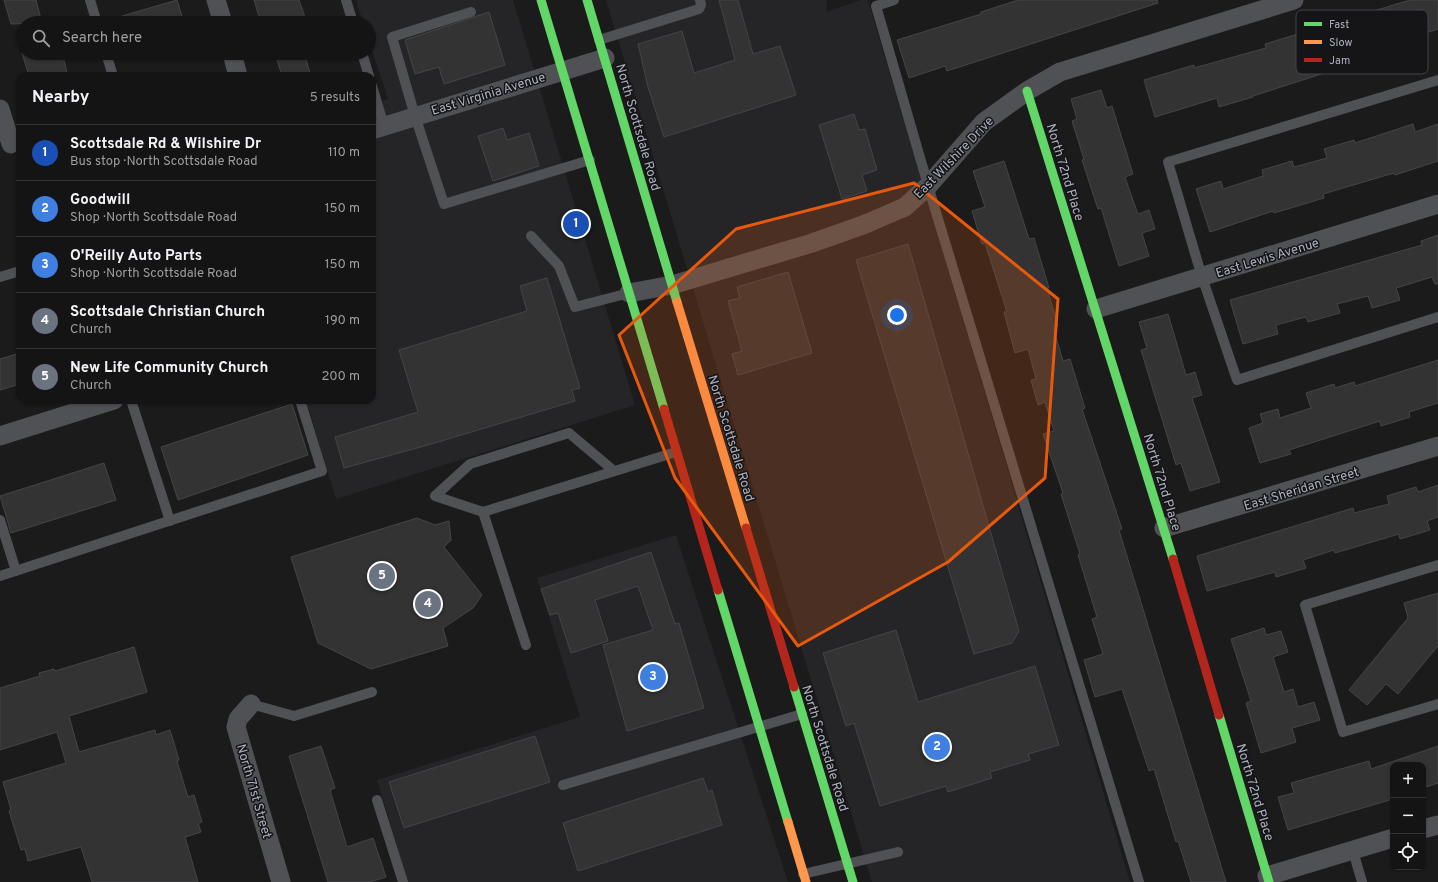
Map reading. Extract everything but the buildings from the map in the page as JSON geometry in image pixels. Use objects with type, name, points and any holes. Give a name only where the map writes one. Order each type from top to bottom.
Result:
[{"type":"main road","points":[[541,0],[805,878]]},
{"type":"main road","name":"North Scottsdale Road","points":[[587,0],[853,882]]},
{"type":"main road","name":"North 72nd Place","points":[[1027,91],[1164,528],[1268,879]]},
{"type":"street","points":[[216,0],[220,16]]},
{"type":"street","name":"East Wilshire Drive","points":[[629,293],[672,285],[812,243],[863,225],[905,207],[928,186],[984,122],[1027,91],[1060,72],[1294,0]]},
{"type":"street","name":"East Virginia Avenue","points":[[378,128],[562,70],[605,58]]},
{"type":"street","points":[[232,60],[232,72]]},
{"type":"street","points":[[0,109],[10,144]]},
{"type":"street","name":"East Lewis Avenue","points":[[1096,310],[1438,204]]},
{"type":"street","points":[[0,436],[101,404]]},
{"type":"street","name":"East Sheridan Street","points":[[1164,528],[1438,446]]},
{"type":"street","name":"North 71st Street","points":[[251,704],[238,719],[236,727],[281,882]]},
{"type":"street","points":[[1426,828],[1438,825]]},
{"type":"street","points":[[1268,879],[1390,839]]},
{"type":"lane","points":[[90,0],[95,16]]},
{"type":"lane","points":[[346,0],[351,16]]},
{"type":"lane","points":[[599,40],[699,10],[701,5],[700,0]]},
{"type":"lane","points":[[894,0],[876,6],[928,186],[1139,882]]},
{"type":"lane","points":[[471,12],[392,37],[415,116],[444,204],[590,160]]},
{"type":"lane","points":[[108,60],[112,72]]},
{"type":"lane","points":[[364,60],[368,72]]},
{"type":"lane","points":[[1438,80],[1168,162],[1202,277],[1237,380],[1438,318]]},
{"type":"lane","points":[[376,114],[378,128]]},
{"type":"lane","points":[[531,236],[559,266],[575,308],[629,293]]},
{"type":"lane","points":[[0,277],[16,272]]},
{"type":"lane","points":[[133,404],[170,521]]},
{"type":"lane","points":[[0,576],[322,471],[301,404]]},
{"type":"lane","points":[[614,471],[569,433],[470,464],[435,496],[483,512],[676,452]]},
{"type":"lane","points":[[483,512],[526,645]]},
{"type":"lane","points":[[0,520],[16,571]]},
{"type":"lane","points":[[1438,565],[1305,605],[1343,732],[1438,704]]},
{"type":"lane","points":[[251,704],[294,716],[372,692]]},
{"type":"lane","points":[[563,785],[802,714]]},
{"type":"lane","points":[[377,800],[403,882]]},
{"type":"lane","points":[[1353,851],[1362,882]]},
{"type":"lane","points":[[805,878],[847,863],[898,852]]},
{"type":"highlighted area","points":[[914,183],[1058,299],[1045,478],[948,562],[798,646],[675,478],[619,335],[736,229]]},
{"type":"shaded area","points":[[356,0],[513,0],[635,405],[336,499],[307,404],[376,404],[376,103],[388,99],[375,60],[376,16],[361,16]]},
{"type":"shaded area","points":[[606,0],[827,0],[826,12],[861,0],[868,0],[1130,882],[872,882]]},
{"type":"shaded area","points":[[676,535],[788,882],[408,882],[377,780],[580,717],[537,578]]},
{"type":"traffic: fast","points":[[541,0],[664,409]]},
{"type":"traffic: fast","points":[[587,0],[677,302]]},
{"type":"traffic: fast","points":[[1027,91],[1173,559]]},
{"type":"traffic: fast","points":[[718,590],[788,822]]},
{"type":"traffic: fast","points":[[794,687],[853,882]]},
{"type":"traffic: fast","points":[[1219,715],[1269,882]]},
{"type":"traffic: slow","points":[[677,302],[746,528]]},
{"type":"traffic: slow","points":[[788,822],[806,882]]},
{"type":"traffic: jam","points":[[664,409],[718,590]]},
{"type":"traffic: jam","points":[[746,528],[794,687]]},
{"type":"traffic: jam","points":[[1173,559],[1219,715]]},
{"type":"place","name":"Scottsdale Rd & Wilshire Dr","points":[[576,224]]},
{"type":"place","name":"New Life Community Church","points":[[382,576]]},
{"type":"place","name":"Scottsdale Christian Church","points":[[428,604]]},
{"type":"place","name":"O'Reilly Auto Parts","points":[[653,677]]},
{"type":"place","name":"Goodwill","points":[[937,747]]}]
